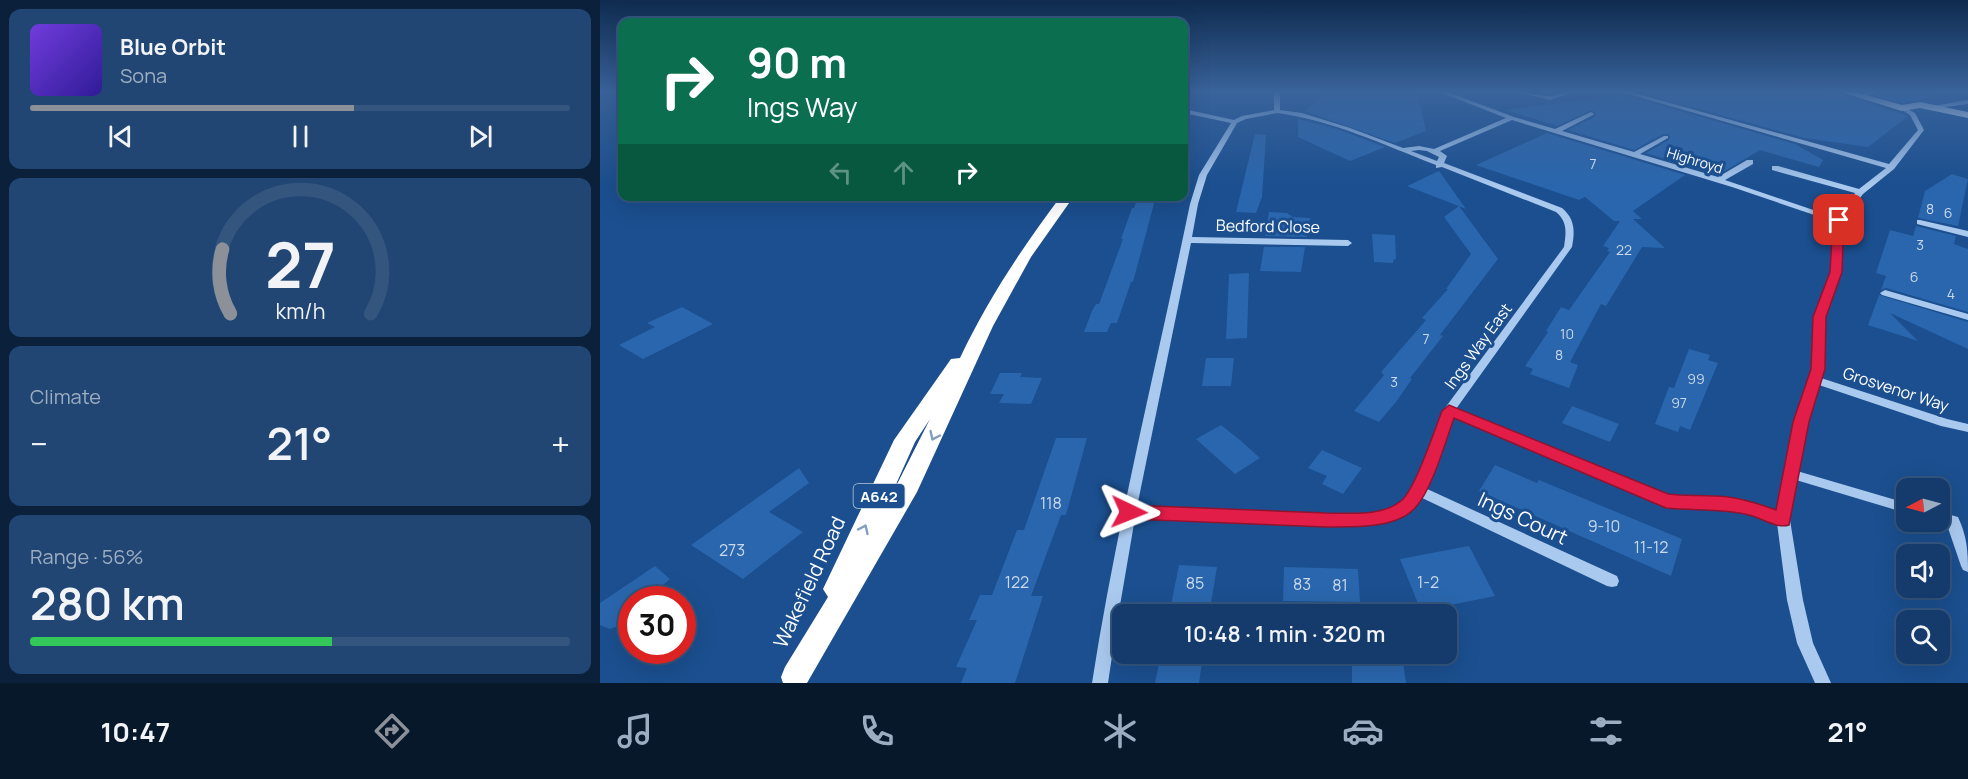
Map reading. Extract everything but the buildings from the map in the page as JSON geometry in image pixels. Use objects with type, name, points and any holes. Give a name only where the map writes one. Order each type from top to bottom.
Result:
[{"type":"highway","name":"Wakefield Road","points":[[793,680],[906,492],[984,326],[1024,256],[1064,201]]},
{"type":"street","points":[[1100,683],[1107,630],[1129,512],[1203,175],[1234,123]]},
{"type":"street","name":"Ings Way East","points":[[1129,512],[1358,520],[1386,516],[1408,505],[1418,490],[1449,411],[1568,247],[1571,229],[1565,215],[1559,210],[1522,194],[1439,166],[1328,123]]},
{"type":"street","points":[[1435,151],[1501,123]]},
{"type":"street","name":"Highroyd","points":[[1528,123],[1636,154],[1839,220]]},
{"type":"street","points":[[1556,131],[1573,123]]},
{"type":"street","points":[[1734,123],[1891,167]]},
{"type":"street","points":[[1822,683],[1805,643],[1795,600],[1783,520],[1801,422],[1818,369],[1819,317],[1836,272],[1839,220],[1860,192],[1891,167],[1921,130],[1917,123]]},
{"type":"street","points":[[1636,154],[1666,137]]},
{"type":"street","points":[[1401,150],[1411,148],[1435,151],[1443,156],[1439,166]]},
{"type":"street","points":[[1719,180],[1750,162]]},
{"type":"street","points":[[1775,168],[1860,192]]},
{"type":"street","points":[[1920,222],[1968,234]]},
{"type":"street","name":"Bedford Close","points":[[1188,240],[1348,243]]},
{"type":"street","points":[[1885,292],[1968,317]]},
{"type":"street","name":"Grosvenor Way","points":[[1815,380],[1945,423],[1968,428]]},
{"type":"street","points":[[1449,411],[1666,501],[1689,504],[1717,502],[1751,508],[1783,520]]},
{"type":"street","points":[[1791,474],[1896,505]]},
{"type":"street","name":"Ings Court","points":[[1418,490],[1612,581]]},
{"type":"street","points":[[1950,520],[1953,521],[1968,566]]},
{"type":"route","points":[[1129,512],[1326,520],[1358,520],[1386,516],[1408,505],[1418,490],[1449,411],[1666,501],[1689,504],[1717,502],[1751,508],[1783,520],[1801,422],[1818,369],[1819,317],[1836,272],[1839,220]]}]
